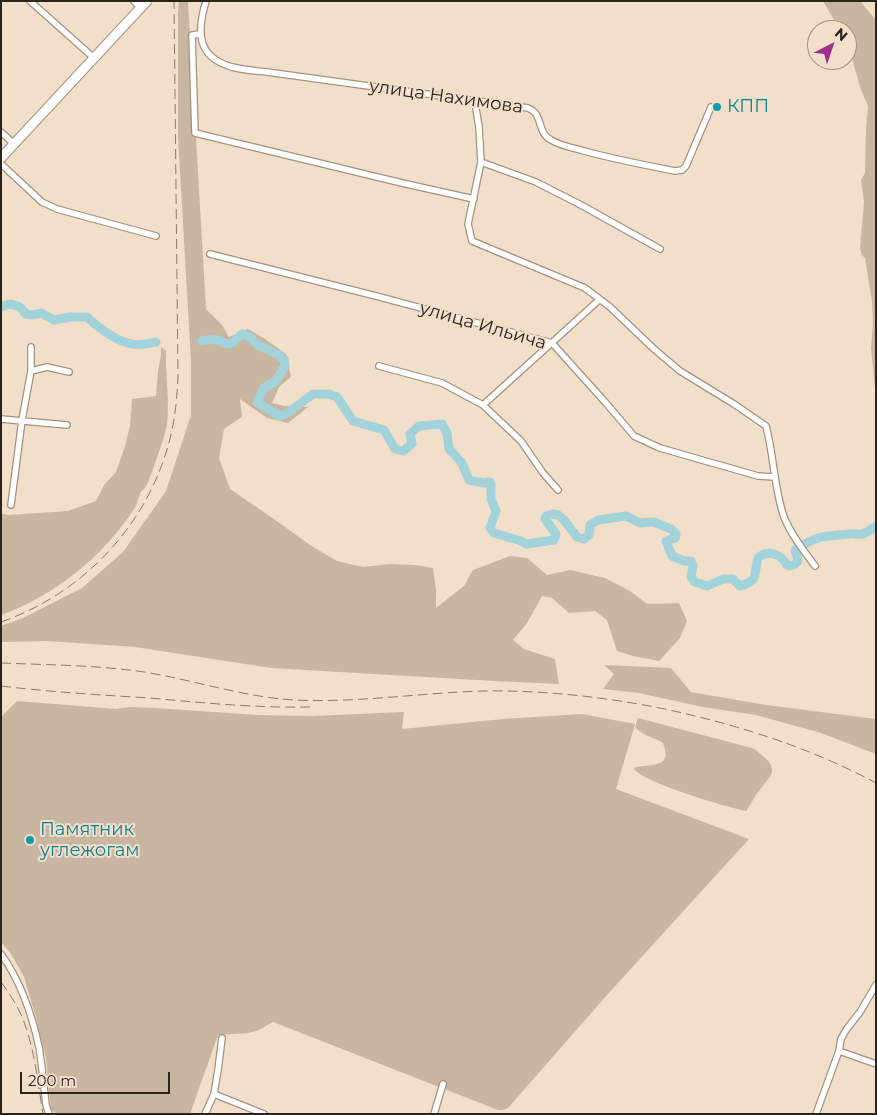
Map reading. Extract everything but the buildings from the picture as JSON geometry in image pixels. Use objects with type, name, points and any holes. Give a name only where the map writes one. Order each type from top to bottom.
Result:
[{"type":"main road","points":[[1,158],[144,5]]},
{"type":"street","points":[[30,1],[94,58]]},
{"type":"street","points":[[134,1],[144,5]]},
{"type":"street","points":[[206,1],[200,34],[192,35],[195,133],[402,183],[474,198]]},
{"type":"street","name":"улица Нахимова","points":[[200,34],[203,46],[207,52],[220,62],[233,67],[532,109],[537,114],[544,135],[550,140],[612,158],[675,172],[682,170],[686,166],[711,107]]},
{"type":"street","points":[[476,100],[481,162],[468,224],[472,241],[585,288],[610,307],[680,371],[766,426],[785,519],[797,541],[815,566]]},
{"type":"street","points":[[1,132],[14,144]]},
{"type":"street","points":[[481,162],[536,182],[660,250]]},
{"type":"street","points":[[1,164],[42,202],[57,209],[156,236]]},
{"type":"street","name":"улица Ильича","points":[[210,254],[376,296],[552,344],[634,436],[660,448],[758,476],[775,477]]},
{"type":"street","points":[[483,405],[599,300]]},
{"type":"street","points":[[11,505],[22,420],[31,371],[31,347]]},
{"type":"street","points":[[379,366],[442,383],[483,405],[521,440],[543,473],[558,490]]},
{"type":"street","points":[[31,371],[47,367],[69,372]]},
{"type":"street","points":[[1,419],[67,425]]},
{"type":"street","points":[[1,954],[18,984],[31,1018],[39,1047],[46,1105],[49,1114]]},
{"type":"street","points":[[816,1114],[841,1039],[876,985]]},
{"type":"street","points":[[205,1114],[214,1094],[222,1038]]},
{"type":"street","points":[[838,1051],[876,1064]]},
{"type":"street","points":[[434,1114],[443,1084]]},
{"type":"street","points":[[214,1094],[264,1114]]},
{"type":"shaded area","points":[[179,1],[188,1],[206,309],[222,325],[229,337],[248,329],[286,354],[291,377],[279,387],[272,403],[284,406],[308,407],[288,423],[267,418],[240,399],[242,417],[224,429],[219,458],[230,489],[310,545],[337,561],[363,567],[389,564],[433,568],[436,608],[464,586],[473,570],[510,556],[527,558],[547,575],[570,570],[605,578],[630,591],[647,604],[679,603],[687,621],[680,638],[659,661],[617,651],[607,620],[595,611],[569,613],[552,598],[542,596],[527,623],[513,640],[524,649],[555,659],[559,684],[271,668],[135,647],[48,641],[1,642],[1,626],[23,618],[82,588],[123,552],[166,491],[191,415],[191,361],[178,137]]},
{"type":"shaded area","points":[[823,1],[860,1],[876,20],[876,399],[871,348],[872,301],[865,258],[860,248],[864,202],[861,180],[865,173],[868,106],[855,70],[857,70],[857,20],[834,20]]},
{"type":"shaded area","points":[[161,347],[166,351],[167,424],[149,481],[141,492],[135,507],[108,543],[76,572],[40,597],[1,615],[1,514],[68,511],[96,501],[104,485],[116,472],[130,426],[132,399],[156,396]]},
{"type":"shaded area","points":[[604,665],[671,668],[691,692],[766,705],[876,719],[876,754],[821,733],[756,715],[703,707],[639,693],[603,689],[614,674]]},
{"type":"shaded area","points":[[17,701],[117,709],[129,707],[155,708],[257,715],[313,716],[404,712],[402,729],[503,719],[582,714],[635,724],[616,789],[749,839],[607,995],[508,1108],[503,1110],[498,1110],[273,1022],[257,1031],[218,1035],[190,1114],[58,1114],[51,1110],[46,1059],[24,977],[11,954],[1,942],[1,717]]},
{"type":"shaded area","points":[[638,718],[752,748],[772,767],[771,774],[746,811],[705,800],[653,781],[634,769],[663,761],[665,751],[663,743],[635,727]]},
{"type":"waterway","points":[[1,307],[10,304],[20,307],[26,314],[41,313],[54,320],[69,317],[87,317],[108,334],[119,340],[135,345],[156,342]]},
{"type":"waterway","points":[[202,341],[214,339],[226,344],[232,343],[242,334],[250,337],[258,345],[284,359],[285,366],[276,381],[264,388],[257,402],[279,416],[286,414],[313,394],[329,394],[337,397],[353,421],[384,430],[395,449],[403,451],[412,444],[410,434],[419,426],[442,424],[447,433],[449,449],[462,463],[469,480],[483,483],[490,482],[491,484],[491,499],[496,511],[490,528],[494,533],[526,544],[554,540],[556,534],[545,519],[546,516],[553,514],[558,515],[564,520],[577,537],[584,539],[589,535],[590,525],[598,520],[626,516],[640,523],[654,522],[671,529],[676,534],[675,538],[666,541],[672,556],[684,561],[691,561],[693,566],[691,577],[695,582],[707,586],[723,579],[733,579],[740,586],[746,584],[755,576],[758,558],[770,553],[781,558],[787,565],[794,565],[798,559],[795,551],[797,548]]},
{"type":"waterway","points":[[803,545],[826,536],[862,534],[876,526]]},
{"type":"railway","points":[[1,622],[32,609],[61,592],[88,572],[112,548],[132,522],[149,493],[163,463],[172,430],[178,377],[174,1]]},
{"type":"railway","points":[[1,663],[109,668],[144,672],[237,692],[294,700],[365,699],[482,691],[551,693],[620,701],[665,709],[719,722],[773,738],[825,758],[876,783]]},
{"type":"railway","points":[[1,686],[230,705],[310,707]]},
{"type":"railway","points":[[1,982],[17,1006],[28,1033],[43,1114]]},
{"type":"place","name":"КПП","points":[[717,107]]},
{"type":"place","name":"Памятник углежогам","points":[[30,840]]}]
